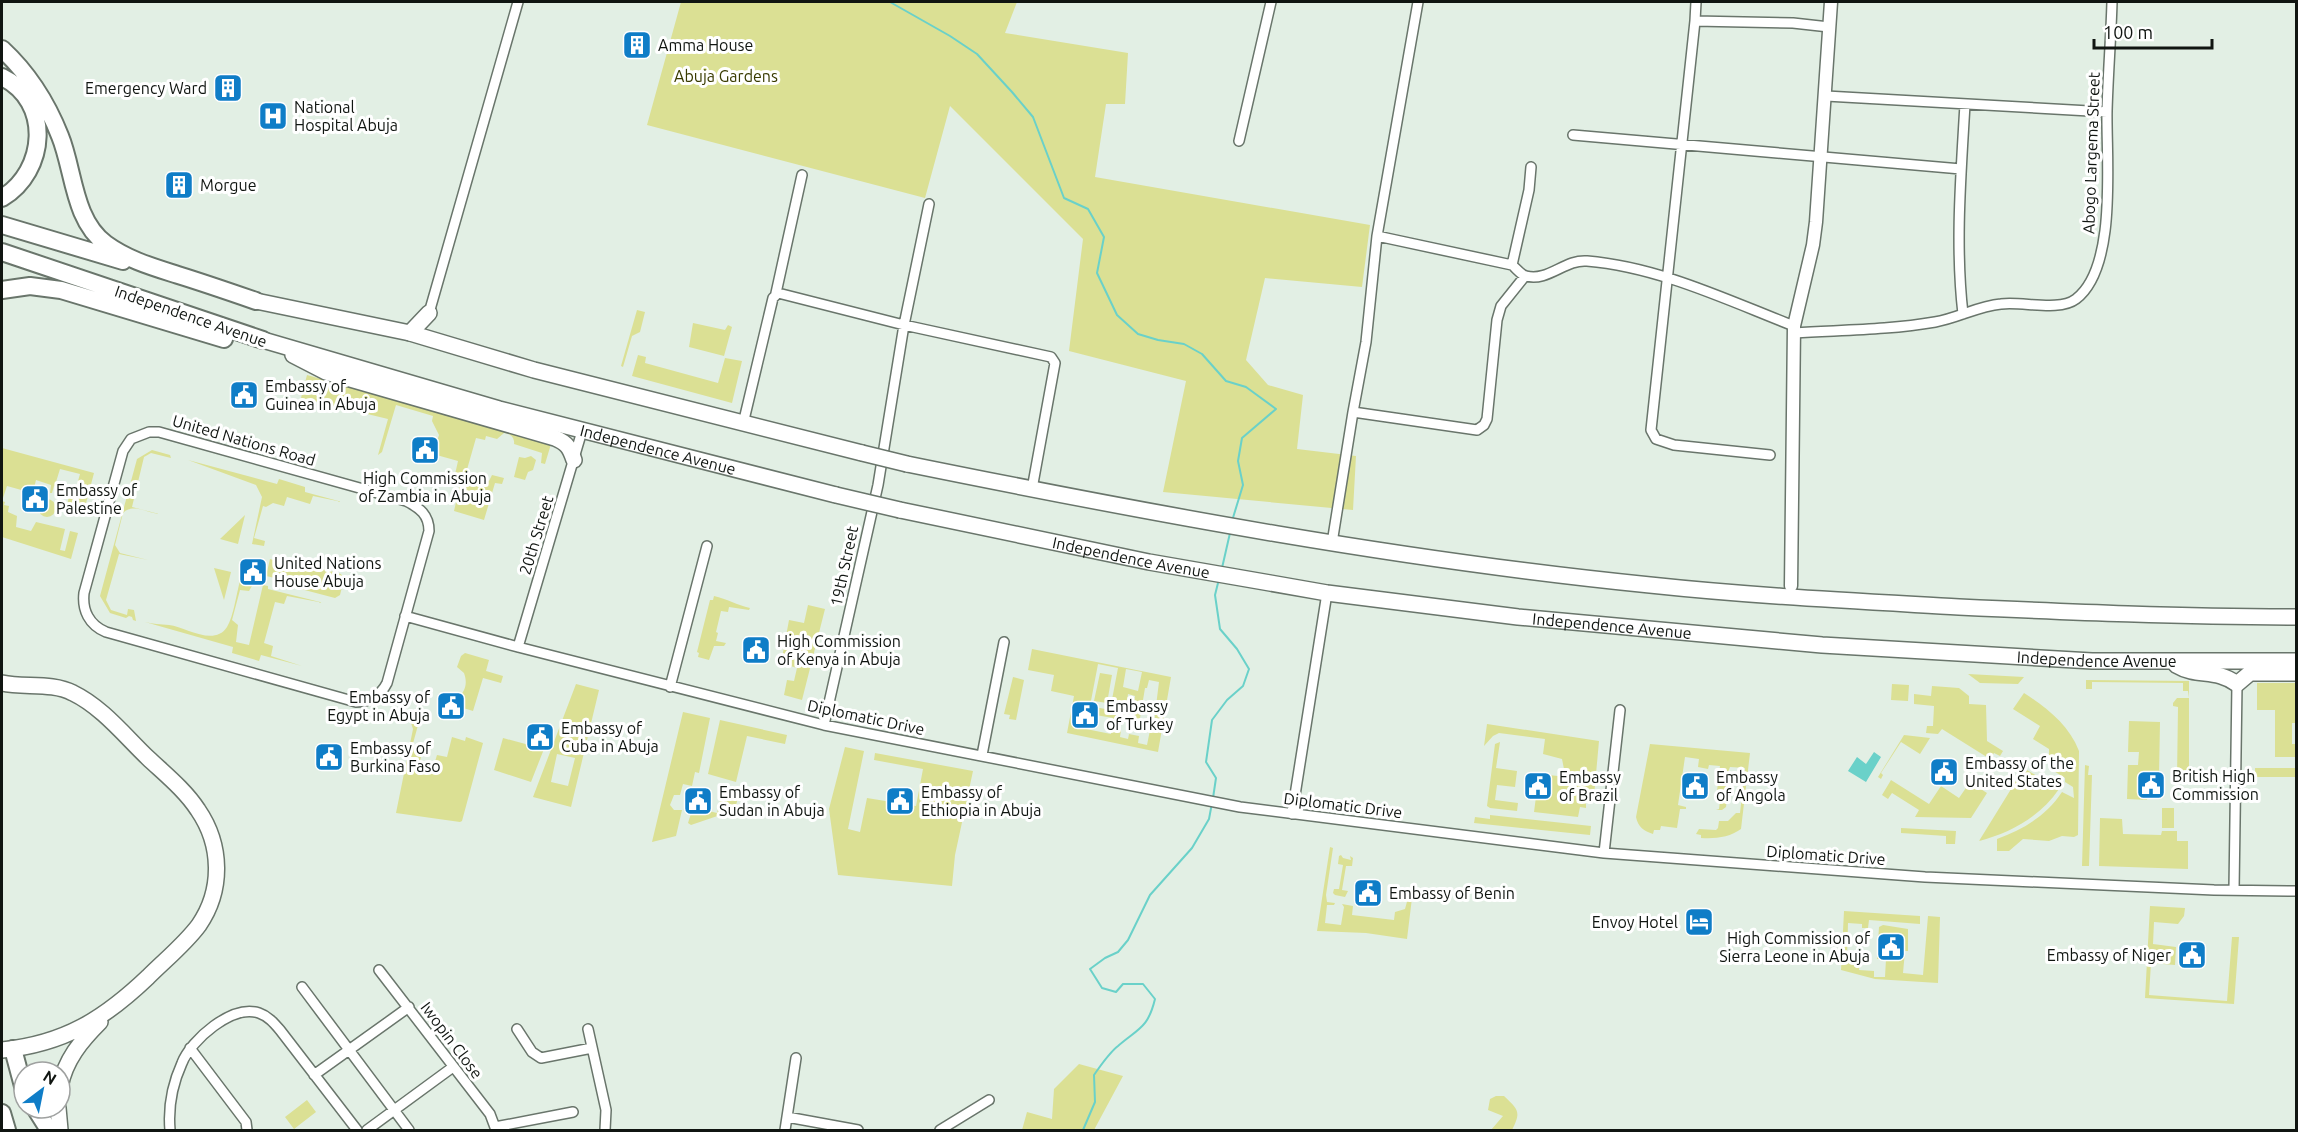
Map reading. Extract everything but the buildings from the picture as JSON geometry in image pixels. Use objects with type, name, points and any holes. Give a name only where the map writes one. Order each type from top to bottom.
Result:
[{"type":"highway","points":[[2,49],[19,67],[43,100],[67,154],[80,206],[94,231],[104,243],[138,262],[256,301]]},
{"type":"highway","points":[[2,77],[18,87],[31,106],[36,119],[38,145],[30,168],[15,188],[2,198]]},
{"type":"highway","name":"Independence Avenue","points":[[2,225],[256,301]]},
{"type":"highway","name":"Independence Avenue","points":[[2,252],[263,340]]},
{"type":"highway","points":[[2,291],[30,286],[61,290],[232,341],[248,344],[263,340]]},
{"type":"highway","points":[[2,1113],[7,1131]]},
{"type":"main road","name":"Independence Avenue","points":[[256,301],[410,333],[534,370],[907,464],[1332,543],[1648,585],[1803,599],[2021,610],[2296,617]]},
{"type":"main road","points":[[410,333],[429,313]]},
{"type":"main road","points":[[429,313],[432,339]]},
{"type":"main road","name":"Independence Avenue","points":[[263,340],[582,431],[836,495],[1181,567],[1270,583],[1518,617],[1822,645],[2092,661],[2296,661]]},
{"type":"main road","points":[[281,346],[303,361],[326,372],[555,438],[566,443],[574,460]]},
{"type":"main road","points":[[466,399],[504,423]]},
{"type":"main road","points":[[2169,662],[2188,672],[2220,674],[2237,684],[2250,674],[2296,673]]},
{"type":"main road","points":[[2,683],[58,688],[72,692],[91,704],[199,810],[211,835],[217,856],[217,881],[199,924],[178,948],[82,1040],[68,1060]]},
{"type":"main road","points":[[7,1049],[48,1042],[110,1012]]},
{"type":"street","points":[[429,313],[518,2]]},
{"type":"street","points":[[1239,141],[1271,2]]},
{"type":"street","points":[[1332,543],[1366,342],[1377,236],[1418,2]]},
{"type":"street","points":[[1696,2],[1651,430],[1652,435],[1659,441],[1674,445],[1770,455]]},
{"type":"street","points":[[1791,586],[1794,329],[1813,245],[1826,96],[1831,2]]},
{"type":"street","name":"Abogo Largema Street","points":[[1794,329],[1924,324],[2000,304],[2069,303],[2079,297],[2097,267],[2106,224],[2107,112],[2112,2]]},
{"type":"street","points":[[1695,21],[1793,23],[1829,27]]},
{"type":"street","points":[[1826,96],[2107,112]]},
{"type":"street","points":[[1963,315],[1959,281],[1965,104]]},
{"type":"street","points":[[1574,135],[1961,169]]},
{"type":"street","points":[[1512,265],[1529,190],[1531,167]]},
{"type":"street","points":[[743,424],[772,298],[776,293],[802,175]]},
{"type":"street","name":"19th Street","points":[[824,725],[878,485],[888,413],[929,204]]},
{"type":"street","points":[[1377,236],[1512,265],[1525,276],[1540,277],[1576,260],[1667,276],[1794,329]]},
{"type":"street","points":[[1353,412],[1481,429],[1487,419],[1497,320],[1501,306],[1525,276]]},
{"type":"street","points":[[776,293],[904,325],[1051,357],[1055,363],[1032,489]]},
{"type":"street","name":"20th Street","points":[[518,647],[582,431]]},
{"type":"street","name":"United Nations Road","points":[[159,432],[406,501],[416,506],[425,515],[429,528],[405,616],[385,687],[375,697],[361,702],[100,629],[86,614],[83,597],[125,447],[139,434],[159,432]]},
{"type":"street","points":[[670,687],[707,546]]},
{"type":"street","points":[[1292,814],[1327,592]]},
{"type":"street","name":"Diplomatic Drive","points":[[405,616],[670,687],[824,725],[1240,807],[1604,853],[1925,877],[2234,891],[2296,891]]},
{"type":"street","points":[[982,755],[1004,642]]},
{"type":"street","points":[[2234,891],[2237,684]]},
{"type":"street","points":[[1604,853],[1620,710]]},
{"type":"street","name":"Iwopin Close","points":[[379,970],[490,1114],[495,1129]]},
{"type":"street","points":[[302,987],[409,1131]]},
{"type":"street","points":[[314,1075],[409,1007]]},
{"type":"street","points":[[170,1131],[171,1099],[175,1081],[190,1048],[208,1030],[232,1016],[257,1012],[268,1017],[280,1030],[357,1131]]},
{"type":"street","points":[[517,1029],[532,1052],[541,1058],[592,1048]]},
{"type":"street","points":[[588,1029],[606,1110],[605,1131]]},
{"type":"street","points":[[190,1048],[246,1122],[247,1131]]},
{"type":"street","points":[[785,1131],[796,1058]]},
{"type":"street","points":[[367,1131],[453,1067]]},
{"type":"street","points":[[940,1131],[989,1100]]},
{"type":"street","points":[[495,1129],[573,1112]]},
{"type":"street","points":[[787,1117],[858,1131]]},
{"type":"green space","name":"Abuja Gardens","points":[[681,2],[1017,2],[1005,33],[1128,53],[1125,104],[1106,104],[1095,177],[1370,225],[1362,287],[1265,278],[1246,360],[1268,385],[1303,395],[1297,449],[1356,456],[1353,510],[1163,492],[1186,381],[1069,351],[1083,239],[950,106],[925,198],[647,125]]},
{"type":"green space","points":[[637,310],[645,312],[640,332],[632,336],[623,367],[621,366]]},
{"type":"green space","points":[[693,323],[725,330],[728,325],[732,327],[724,356],[689,347]]},
{"type":"green space","points":[[638,355],[646,357],[645,363],[718,383],[725,358],[742,361],[732,403],[632,376]]},
{"type":"green space","points":[[307,375],[551,444],[545,464],[541,463],[542,453],[514,444],[513,438],[508,434],[504,433],[497,439],[486,436],[485,440],[476,438],[466,473],[489,481],[492,475],[504,478],[502,484],[495,483],[484,520],[454,511],[461,481],[454,479],[458,461],[433,454],[439,435],[432,421],[433,416],[396,405],[382,452],[378,455],[388,419],[301,398]]},
{"type":"green space","points":[[2,448],[94,473],[84,511],[67,506],[70,491],[65,489],[66,485],[76,488],[80,474],[60,469],[56,482],[57,487],[54,486],[52,493],[50,493],[51,485],[36,480],[34,488],[25,491],[7,486],[2,501]]},
{"type":"green space","points":[[152,450],[170,455],[171,458],[151,453],[144,457],[132,507],[159,514],[136,509],[127,510],[123,513],[115,545],[120,553],[148,560],[119,554],[106,600],[111,610],[127,615],[128,609],[134,610],[136,621],[129,616],[126,618],[110,613],[100,596],[137,459]]},
{"type":"green space","points":[[531,456],[536,460],[533,470],[528,472],[525,480],[514,477],[519,457]]},
{"type":"green space","points":[[188,460],[277,484],[279,479],[305,487],[305,492],[342,502],[313,496],[310,504],[287,497],[284,506],[273,503],[266,507],[263,506],[254,538],[265,541],[264,546],[252,544],[262,497],[256,485]]},
{"type":"green space","points":[[47,499],[54,501],[56,508],[54,515],[47,517],[40,515],[38,508],[40,501]]},
{"type":"green space","points":[[2,501],[5,502],[4,505],[9,506],[8,512],[17,516],[16,527],[31,531],[36,522],[65,529],[60,550],[65,551],[70,531],[78,533],[71,559],[2,537]]},
{"type":"green space","points":[[245,515],[238,544],[220,539]]},
{"type":"green space","points":[[280,558],[341,574],[344,579],[340,595],[335,598],[274,582],[275,578],[266,576],[270,559],[279,562]]},
{"type":"green space","points":[[214,568],[231,572],[224,600]]},
{"type":"green space","points":[[243,579],[252,581],[253,584],[249,591],[240,590],[232,620],[238,625],[236,642],[249,645],[263,585],[268,586],[268,589],[324,603],[287,596],[284,604],[275,602],[264,643],[273,646],[271,656],[302,666],[261,655],[259,661],[232,653],[233,647],[145,622],[176,626],[207,636],[221,633],[227,627],[240,581]]},
{"type":"green space","points":[[714,596],[750,608],[749,610],[729,607],[728,612],[721,611],[716,641],[726,643],[724,646],[714,646],[709,660],[698,657],[697,652],[710,600],[713,600]]},
{"type":"green space","points":[[808,605],[825,609],[802,700],[784,695],[787,680],[794,681],[797,668],[781,663],[789,620],[804,623]]},
{"type":"green space","points":[[1032,649],[1171,677],[1158,752],[1067,733],[1074,696],[1051,691],[1054,675],[1028,670]],"holes":[[[1098,664],[1118,668],[1110,710],[1090,706]],[[1126,669],[1142,672],[1138,691],[1123,687]],[[1149,680],[1159,682],[1153,730],[1150,730],[1147,745],[1138,743],[1139,736],[1129,734],[1128,739],[1120,737],[1121,730],[1118,729],[1119,723],[1123,723],[1125,708],[1122,708],[1124,701],[1127,701],[1128,694],[1135,696],[1133,723],[1139,724],[1145,688]],[[1084,713],[1113,718],[1111,734],[1081,728]]]},
{"type":"green space","points":[[465,653],[489,660],[486,671],[503,676],[501,683],[483,678],[473,711],[460,707],[461,702],[457,699],[464,691],[466,684],[464,673],[457,667],[461,656]]},
{"type":"green space","points":[[1100,673],[1112,675],[1107,703],[1094,701]]},
{"type":"green space","points":[[1968,674],[2024,677],[2018,684],[1980,683]]},
{"type":"green space","points":[[1013,677],[1024,680],[1016,720],[1009,719],[1010,715],[1004,714]]},
{"type":"green space","points":[[2086,680],[2189,681],[2189,698],[2188,691],[2183,691],[2183,683],[2092,682],[2092,689],[2086,689]]},
{"type":"green space","points":[[2257,683],[2296,683],[2296,723],[2292,723],[2292,744],[2296,744],[2296,757],[2275,757],[2275,710],[2257,710]]},
{"type":"green space","points":[[576,684],[599,690],[571,807],[533,797]],"holes":[[[557,754],[575,758],[568,786],[551,782]]]},
{"type":"green space","points":[[1892,684],[1909,685],[1908,701],[1891,700]]},
{"type":"green space","points":[[1932,686],[1959,688],[1969,696],[1969,704],[1986,705],[1987,741],[2003,751],[2000,756],[1994,753],[1990,759],[1942,729],[1938,734],[1926,733],[1927,726],[1933,726],[1934,706],[1914,704],[1914,694],[1931,696]]},
{"type":"green space","points":[[2024,693],[2063,725],[2079,751],[2078,835],[2062,836],[2049,841],[2023,839],[2009,851],[1997,851],[1997,839],[2034,821],[2062,792],[2074,798],[2073,787],[2065,782],[2065,778],[2049,768],[2049,749],[2033,739],[2040,726],[2013,709]]},
{"type":"green space","points":[[2177,698],[2189,698],[2189,778],[2177,778],[2178,707],[2173,706],[2173,703]]},
{"type":"green space","points":[[683,712],[710,718],[699,773],[695,772],[692,786],[683,784],[680,795],[674,795],[670,805],[674,810],[682,810],[676,836],[652,842]]},
{"type":"green space","points":[[412,715],[420,718],[412,747],[423,750],[419,764],[433,768],[437,755],[447,757],[452,737],[465,741],[466,737],[483,743],[460,822],[396,813],[413,729],[410,720]]},
{"type":"green space","points":[[720,720],[787,735],[785,744],[747,736],[736,782],[708,774]]},
{"type":"green space","points":[[2129,721],[2160,722],[2159,776],[2148,777],[2147,800],[2127,799],[2128,765],[2138,765],[2139,752],[2128,752]]},
{"type":"green space","points":[[1487,724],[1599,741],[1594,796],[1586,802],[1586,808],[1580,807],[1578,817],[1534,812],[1539,774],[1558,776],[1564,769],[1562,759],[1543,754],[1545,739],[1499,733],[1484,746]]},
{"type":"green space","points":[[1904,735],[1930,738],[1920,754],[1901,742],[1881,773],[1883,775],[1881,779],[1878,777]]},
{"type":"green space","points":[[503,738],[544,749],[531,782],[494,770]]},
{"type":"green space","points":[[1500,742],[1496,768],[1517,771],[1515,787],[1497,785],[1495,800],[1518,803],[1517,811],[1487,806],[1495,744]]},
{"type":"green space","points":[[1650,744],[1750,753],[1741,829],[1717,838],[1701,838],[1701,835],[1696,834],[1699,829],[1716,830],[1719,821],[1728,821],[1736,813],[1740,813],[1745,768],[1730,767],[1728,772],[1719,772],[1720,766],[1709,765],[1708,769],[1698,767],[1699,759],[1685,757],[1678,805],[1686,809],[1680,809],[1677,828],[1661,826],[1660,830],[1654,830],[1653,834],[1642,828],[1636,817]]},
{"type":"green space","points":[[845,747],[864,751],[848,829],[860,832],[867,798],[916,806],[923,769],[874,760],[875,753],[973,771],[955,855],[952,886],[838,875],[829,809]]},
{"type":"green space","points":[[2085,765],[2089,766],[2088,775],[2092,775],[2089,866],[2082,866]]},
{"type":"green space","points":[[2255,768],[2296,768],[2296,777],[2255,777]]},
{"type":"green space","points":[[2027,770],[2059,789],[2034,816],[2002,833],[1979,841],[2016,781],[2019,782]]},
{"type":"green space","points":[[1719,774],[1729,779],[1726,807],[1716,810],[1719,809],[1721,792],[1717,791]]},
{"type":"green space","points":[[1891,780],[1929,804],[1941,786],[1959,798],[1970,782],[1987,793],[1971,818],[1915,817],[1919,810],[1892,793],[1888,799],[1882,795]]},
{"type":"green space","points":[[722,793],[738,797],[735,810],[691,825],[688,823],[693,807],[717,813]]},
{"type":"green space","points":[[2162,808],[2174,808],[2174,828],[2162,828]]},
{"type":"green space","points":[[1490,815],[1591,826],[1590,835],[1474,823],[1475,817],[1490,819]]},
{"type":"green space","points":[[2100,818],[2122,819],[2123,834],[2161,835],[2162,831],[2177,831],[2177,841],[2188,841],[2188,869],[2099,866]]},
{"type":"green space","points":[[1901,828],[1956,831],[1955,844],[1946,844],[1946,836],[1901,833]]},
{"type":"green space","points":[[1330,847],[1333,848],[1326,895],[1327,902],[1335,903],[1327,905],[1325,923],[1341,925],[1344,907],[1342,904],[1353,906],[1352,915],[1394,920],[1395,912],[1405,909],[1408,898],[1412,898],[1407,939],[1366,933],[1317,931]]},
{"type":"green space","points":[[1341,855],[1351,860],[1350,856],[1353,858],[1352,866],[1346,866],[1342,890],[1348,891],[1345,897],[1333,893],[1334,889],[1339,889],[1343,865],[1338,864]]},
{"type":"green space","points":[[2150,906],[2185,908],[2184,916],[2178,924],[2154,922],[2153,944],[2176,947],[2175,965],[2151,963],[2149,995],[2227,1001],[2232,937],[2239,937],[2234,1004],[2145,998]]},
{"type":"green space","points":[[1844,911],[1920,916],[1920,924],[1869,920],[1868,928],[1862,928],[1862,924],[1848,923],[1847,959],[1860,960],[1859,970],[1874,971],[1874,977],[1885,977],[1886,959],[1877,959],[1879,927],[1883,925],[1908,929],[1908,951],[1905,951],[1903,973],[1923,975],[1928,916],[1940,917],[1938,983],[1875,979],[1841,970]]},
{"type":"green space","points":[[1079,1064],[1123,1076],[1094,1130],[1022,1130],[1027,1112],[1052,1119],[1054,1089]]},
{"type":"green space","points":[[1504,1096],[1517,1111],[1517,1119],[1512,1130],[1491,1130],[1503,1116],[1488,1110],[1490,1099]]},
{"type":"green space","points":[[307,1100],[316,1112],[294,1129],[285,1117]]},
{"type":"water","points":[[1874,752],[1881,757],[1866,782],[1848,771],[1857,757],[1866,764]]},
{"type":"waterway","points":[[890,2],[977,54],[1033,117],[1064,198],[1088,209],[1104,237],[1097,273],[1117,315],[1138,334],[1184,344],[1202,354],[1226,381],[1246,387],[1276,409],[1242,438],[1238,461],[1243,485],[1232,521]]},
{"type":"waterway","points":[[1222,568],[1230,533]]},
{"type":"waterway","points":[[1213,798],[1216,778],[1206,762],[1212,720],[1227,700],[1243,686],[1249,669],[1237,649],[1220,629],[1215,595],[1219,579]]},
{"type":"waterway","points":[[1083,1130],[1095,1102],[1094,1075],[1111,1052],[1146,1022],[1155,999],[1143,984],[1123,984],[1116,992],[1102,988],[1090,969],[1118,952],[1128,940],[1150,895],[1192,848],[1209,819],[1212,803]]},
{"type":"place","name":"Amma House","points":[[637,45]]},
{"type":"place","name":"Emergency Ward","points":[[228,88]]},
{"type":"place","name":"National Hospital Abuja","points":[[273,116]]},
{"type":"place","name":"Morgue","points":[[179,185]]},
{"type":"place","name":"Embassy of Guinea in Abuja","points":[[244,395]]},
{"type":"place","name":"High Commission of Zambia in Abuja","points":[[425,450]]},
{"type":"place","name":"Embassy of Palestine","points":[[35,499]]},
{"type":"place","name":"United Nations House Abuja","points":[[253,572]]},
{"type":"place","name":"High Commission of Kenya in Abuja","points":[[756,650]]},
{"type":"place","name":"Embassy of Egypt in Abuja","points":[[451,706]]},
{"type":"place","name":"Embassy of Turkey","points":[[1085,715]]},
{"type":"place","name":"Embassy of Cuba in Abuja","points":[[540,737]]},
{"type":"place","name":"Embassy of Burkina Faso","points":[[329,757]]},
{"type":"place","name":"Embassy of the United States","points":[[1944,772]]},
{"type":"place","name":"British High Commission","points":[[2151,785]]},
{"type":"place","name":"Embassy of Brazil","points":[[1538,786]]},
{"type":"place","name":"Embassy of Angola","points":[[1695,786]]},
{"type":"place","name":"Embassy of Sudan in Abuja","points":[[698,801]]},
{"type":"place","name":"Embassy of Ethiopia in Abuja","points":[[900,801]]},
{"type":"place","name":"Embassy of Benin","points":[[1368,893]]},
{"type":"place","name":"Envoy Hotel","points":[[1699,922]]},
{"type":"place","name":"High Commission of Sierra Leone in Abuja","points":[[1891,947]]},
{"type":"place","name":"Embassy of Niger","points":[[2192,955]]}]
